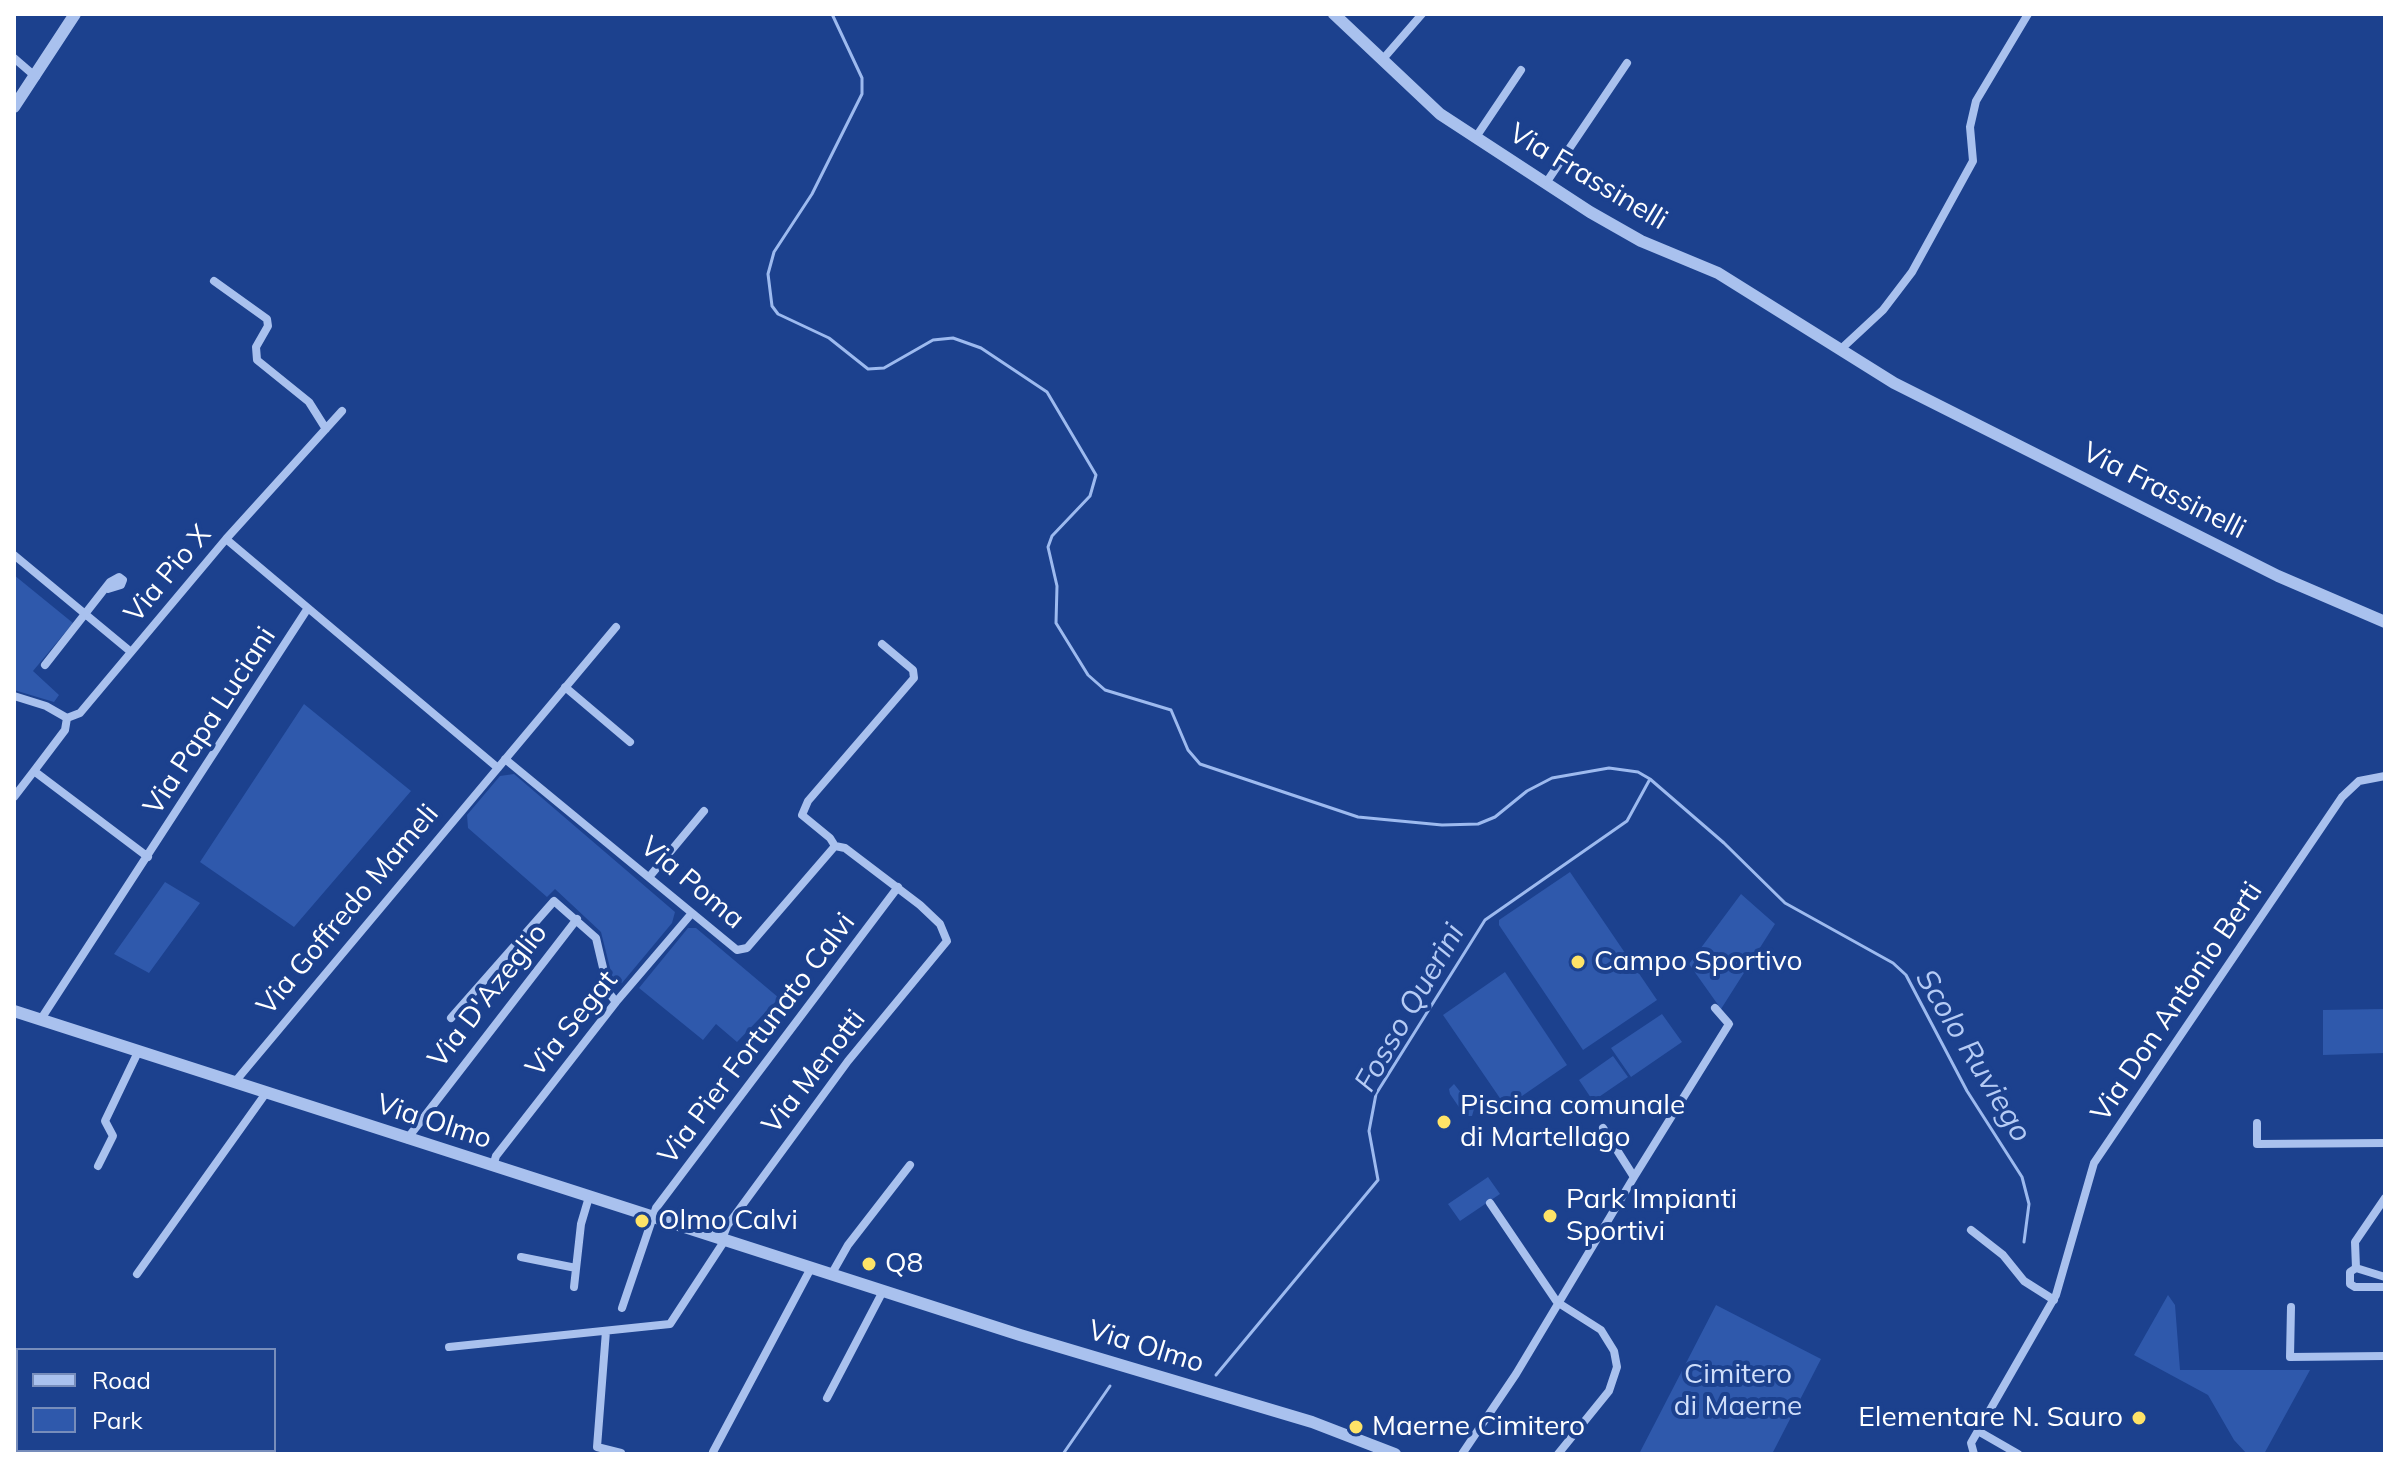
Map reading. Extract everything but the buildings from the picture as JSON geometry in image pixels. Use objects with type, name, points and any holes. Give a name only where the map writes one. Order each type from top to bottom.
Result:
[{"type":"street","points":[[14,107],[75,14]]},
{"type":"street","name":"Via Frassinelli","points":[[1334,14],[1440,114],[1641,241],[1718,273],[1894,383],[2278,576],[2385,622]]},
{"type":"street","points":[[1383,59],[1422,14]]},
{"type":"street","points":[[1841,349],[1883,310],[1912,272],[1973,161],[1970,127],[1976,101],[2028,14]]},
{"type":"street","points":[[14,58],[36,77]]},
{"type":"street","points":[[1546,183],[1627,63]]},
{"type":"street","points":[[1476,137],[1521,70]]},
{"type":"street","points":[[214,281],[267,319],[268,326],[256,347],[257,360],[309,402],[326,429]]},
{"type":"street","name":"Via Pio X","points":[[14,797],[65,730],[67,718],[80,713],[226,539],[342,411]]},
{"type":"street","points":[[226,539],[498,768]]},
{"type":"street","points":[[14,555],[131,652]]},
{"type":"street","points":[[45,665],[108,589]]},
{"type":"street","name":"Via Papa Luciani","points":[[41,1019],[308,608]]},
{"type":"street","name":"Via Goffredo Mameli","points":[[234,1083],[616,627]]},
{"type":"street","points":[[882,644],[913,670],[914,678],[801,812],[835,846],[845,848],[898,887]]},
{"type":"street","points":[[565,687],[630,742]]},
{"type":"street","points":[[14,696],[46,706],[67,718]]},
{"type":"street","name":"Via Poma","points":[[505,759],[650,876],[731,947],[747,948],[835,846]]},
{"type":"street","name":"Via Papa Luciani","points":[[35,769],[148,857]]},
{"type":"street","name":"Via Don Antonio Berti","points":[[1978,1431],[2055,1295],[2094,1163],[2342,797],[2359,781],[2385,776]]},
{"type":"street","points":[[650,876],[704,811]]},
{"type":"street","name":"Via Menotti","points":[[606,1331],[670,1324],[723,1240],[727,1226],[848,1061],[945,945],[947,937],[940,924],[898,887]]},
{"type":"street","name":"Via Pier Fortunato Calvi","points":[[652,1217],[898,887]]},
{"type":"street","points":[[451,1018],[550,903],[557,901],[577,919]]},
{"type":"street","name":"Via Segat","points":[[493,1166],[496,1156],[616,1002],[692,913]]},
{"type":"street","name":"Via D'Azeglio","points":[[407,1139],[577,919],[596,938],[609,993],[616,1002]]},
{"type":"street","points":[[1462,1454],[1559,1304],[1729,1024],[1715,1008]]},
{"type":"street","name":"Via Olmo","points":[[14,1012],[831,1275],[1312,1422],[1395,1454]]},
{"type":"street","points":[[98,1166],[113,1136],[105,1121],[138,1052]]},
{"type":"street","points":[[137,1274],[266,1093]]},
{"type":"street","points":[[2257,1123],[2257,1144],[2385,1143]]},
{"type":"street","points":[[1603,1128],[1634,1177]]},
{"type":"street","points":[[831,1275],[848,1245],[910,1165]]},
{"type":"street","points":[[574,1287],[589,1197]]},
{"type":"street","points":[[2356,1268],[2353,1251],[2357,1237],[2385,1198]]},
{"type":"street","points":[[1490,1203],[1559,1304],[1606,1336],[1614,1351],[1617,1367],[1609,1391],[1558,1454]]},
{"type":"street","points":[[622,1308],[652,1217]]},
{"type":"street","points":[[1971,1230],[2003,1255],[2024,1281],[2055,1295]]},
{"type":"street","points":[[521,1257],[576,1268]]},
{"type":"street","points":[[713,1452],[811,1268]]},
{"type":"street","points":[[2356,1268],[2385,1277]]},
{"type":"street","points":[[2356,1268],[2350,1272],[2350,1284],[2355,1287],[2385,1287]]},
{"type":"street","points":[[827,1398],[883,1291]]},
{"type":"street","points":[[2291,1307],[2290,1357],[2385,1356]]},
{"type":"street","points":[[449,1347],[606,1331],[597,1447],[621,1453]]},
{"type":"street","points":[[1974,1454],[1971,1443],[1978,1431],[2018,1454]]},
{"type":"green space","points":[[14,575],[73,623],[33,671],[59,695],[54,702],[14,690]]},
{"type":"green space","points":[[304,704],[411,791],[294,927],[200,862]]},
{"type":"green space","points":[[514,774],[675,912],[672,923],[622,983],[613,980],[601,932],[555,889],[547,897],[468,828],[467,815],[500,776]]},
{"type":"green space","name":"Campo Sportivo","points":[[1570,872],[1657,1000],[1583,1050],[1499,925],[1499,920]]},
{"type":"green space","points":[[165,882],[200,903],[149,973],[114,954]]},
{"type":"green space","points":[[1741,894],[1775,924],[1721,1009],[1689,964]]},
{"type":"green space","points":[[688,928],[696,928],[779,998],[737,1042],[716,1024],[703,1040],[639,988]]},
{"type":"green space","points":[[1505,972],[1567,1065],[1506,1107],[1443,1015]]},
{"type":"green space","points":[[2385,1009],[2385,1053],[2323,1055],[2323,1010]]},
{"type":"green space","points":[[1662,1014],[1682,1042],[1631,1077],[1611,1048]]},
{"type":"green space","points":[[1613,1056],[1628,1077],[1593,1101],[1579,1080]]},
{"type":"green space","points":[[1454,1084],[1474,1109],[1472,1116],[1465,1116],[1450,1094],[1449,1089]]},
{"type":"green space","points":[[1488,1177],[1500,1194],[1460,1221],[1448,1204]]},
{"type":"green space","points":[[2168,1295],[2175,1305],[2180,1370],[2310,1370],[2264,1454],[2247,1454],[2234,1440],[2208,1395],[2134,1355]]},
{"type":"green space","name":"Cimitero di Maerne","points":[[1716,1305],[1821,1359],[1772,1454],[1639,1454]]},
{"type":"waterway","name":"Scolo Ruviego","points":[[832,14],[862,78],[862,94],[812,194],[774,252],[768,274],[772,306],[778,314],[829,338],[868,369],[884,368],[933,340],[953,338],[981,348],[1047,392],[1096,475],[1090,496],[1052,536],[1048,547],[1057,586],[1056,623],[1088,675],[1105,690],[1171,710],[1188,750],[1200,764],[1358,817],[1442,825],[1478,824],[1495,817],[1527,791],[1552,778],[1609,768],[1638,772],[1650,779],[1724,843],[1785,903],[1893,963],[1906,975],[1967,1091],[2022,1177],[2029,1204],[2024,1242]]},
{"type":"waterway","name":"Fosso Querini","points":[[1216,1375],[1378,1180],[1369,1131],[1376,1094],[1485,920],[1627,821],[1650,779]]},
{"type":"waterway","name":"Fosso Querini","points":[[1063,1454],[1110,1386]]},
{"type":"place","name":"Campo Sportivo","points":[[1578,962]]},
{"type":"place","name":"Piscina comunale di Martellago","points":[[1444,1122]]},
{"type":"place","name":"Park Impianti Sportivi","points":[[1550,1216]]},
{"type":"place","name":"Olmo Calvi","points":[[642,1221]]},
{"type":"place","name":"Q8","points":[[869,1264]]},
{"type":"place","name":"Elementare N. Sauro","points":[[2139,1418]]},
{"type":"place","name":"Maerne Cimitero","points":[[1356,1427]]}]
